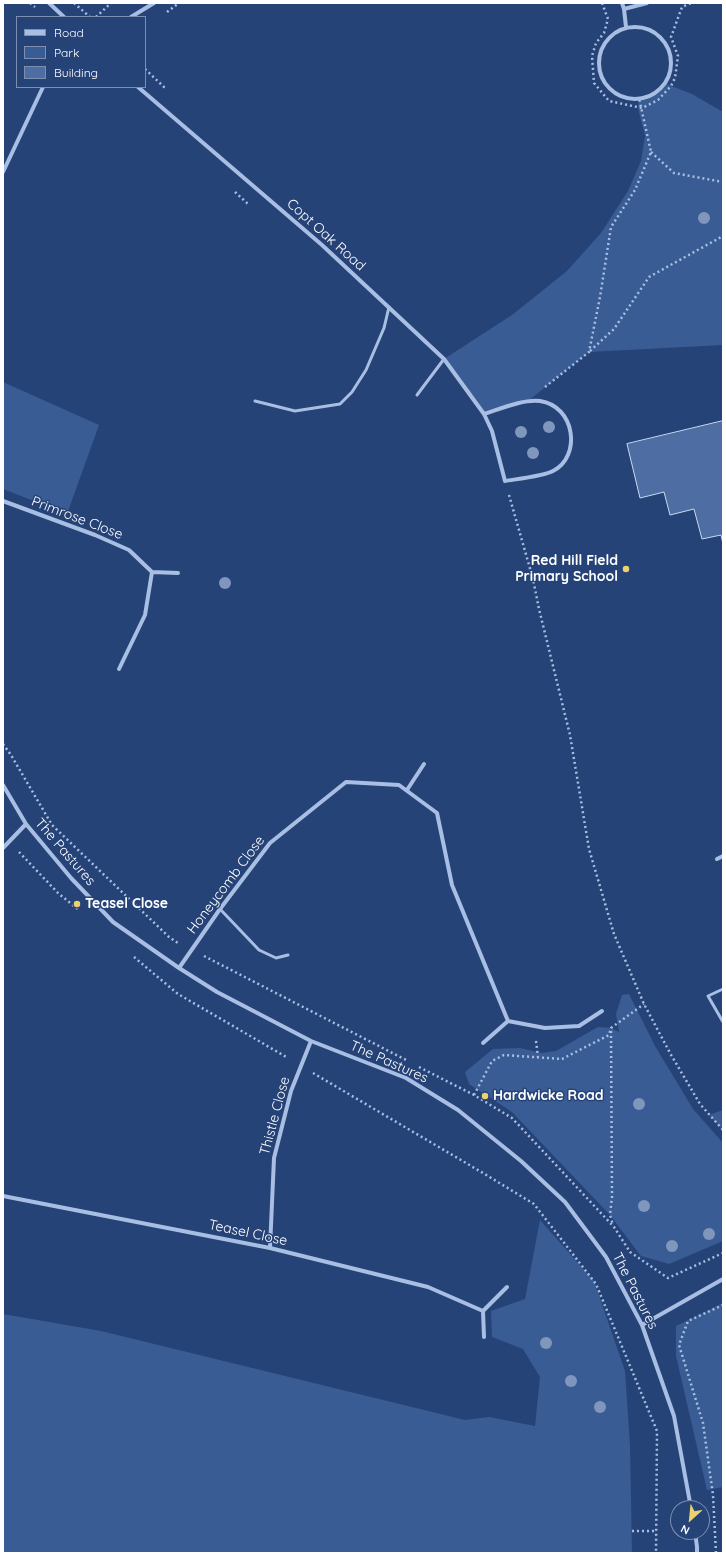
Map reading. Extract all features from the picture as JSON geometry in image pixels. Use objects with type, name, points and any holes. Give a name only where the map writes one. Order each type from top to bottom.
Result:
[{"type":"street","points":[[49,3],[63,16]]},
{"type":"street","points":[[133,16],[154,3]]},
{"type":"street","points":[[622,3],[626,28]]},
{"type":"street","points":[[624,9],[647,3]]},
{"type":"street","points":[[639,27],[651,30],[666,45],[671,60],[669,72],[664,83],[650,95],[640,98],[629,98],[617,94],[607,86],[601,76],[598,63],[600,51],[606,40],[615,32],[626,28],[639,27]]},
{"type":"street","points":[[3,172],[43,88]]},
{"type":"street","name":"Copt Oak Road","points":[[139,88],[316,240],[444,359],[484,414],[492,430],[505,481]]},
{"type":"street","points":[[484,414],[528,401],[540,401],[553,405],[564,414],[571,429],[570,444],[566,459],[553,471],[505,481]]},
{"type":"street","name":"Primrose Close","points":[[3,501],[95,535],[129,550],[152,572]]},
{"type":"street","points":[[119,669],[144,615],[152,572],[178,573]]},
{"type":"street","points":[[407,790],[424,764]]},
{"type":"street","name":"Honeycomb Close","points":[[179,968],[220,909],[270,843],[346,782],[399,785],[437,814],[452,886],[508,1021]]},
{"type":"street","name":"The Pastures","points":[[3,785],[26,824],[71,878],[113,922],[179,968],[217,992],[310,1041],[387,1070],[421,1086],[458,1110],[521,1161],[565,1202],[606,1256],[642,1324],[674,1416],[690,1500]]},
{"type":"street","points":[[3,848],[26,824]]},
{"type":"street","points":[[717,859],[723,856]]},
{"type":"street","points":[[483,1043],[508,1021],[545,1028],[579,1026],[602,1011]]},
{"type":"street","name":"Thistle Close","points":[[270,1248],[274,1158],[291,1090],[310,1041]]},
{"type":"street","name":"Teasel Close","points":[[3,1196],[270,1248],[428,1287],[483,1311]]},
{"type":"street","points":[[642,1324],[723,1279]]},
{"type":"street","points":[[484,1337],[483,1311],[507,1287]]},
{"type":"street","points":[[696,1540],[697,1553]]},
{"type":"lane","points":[[255,401],[294,411],[340,404],[352,392],[366,370],[384,328],[389,307]]},
{"type":"lane","points":[[417,395],[444,359]]},
{"type":"lane","points":[[220,909],[259,950],[276,958],[288,955]]},
{"type":"lane","points":[[723,989],[708,996],[723,1022]]},
{"type":"path","points":[[74,3],[89,16]]},
{"type":"path","points":[[97,16],[112,3]]},
{"type":"path","points":[[602,3],[608,20],[604,33],[596,43],[592,56],[594,83],[609,101],[642,108],[658,100],[671,86],[675,78],[678,56],[671,37],[682,7],[691,3]]},
{"type":"path","points":[[589,352],[600,297],[611,227],[635,190],[650,152],[640,98]]},
{"type":"path","points":[[650,152],[674,173],[723,182]]},
{"type":"path","points":[[230,187],[240,198],[252,207]]},
{"type":"path","points":[[528,401],[589,352],[614,329],[649,277],[723,236]]},
{"type":"path","points":[[505,481],[534,579],[539,610],[570,735],[589,849],[614,934],[644,1004],[670,1053],[700,1104],[723,1130]]},
{"type":"path","points":[[3,744],[52,825],[169,937],[474,1095],[512,1118],[614,1227],[630,1252],[668,1278],[723,1253]]},
{"type":"path","points":[[9,842],[58,893],[82,913]]},
{"type":"path","points":[[130,954],[178,994],[301,1065],[534,1204],[594,1281],[658,1431],[656,1553]]},
{"type":"path","points":[[474,1095],[492,1061],[504,1055],[562,1059],[609,1035],[611,1028],[644,1004]]},
{"type":"path","points":[[611,1028],[612,1196],[610,1215],[614,1227]]},
{"type":"path","points":[[716,1553],[713,1495],[703,1423],[679,1345],[688,1321],[723,1305]]},
{"type":"path","points":[[632,1531],[657,1531]]},
{"type":"green space","points":[[664,83],[692,94],[723,112],[723,345],[589,352],[528,401],[484,414],[444,359],[512,315],[567,271],[601,233],[628,191],[641,161],[645,136],[638,108],[639,98],[653,92]]},
{"type":"green space","points":[[3,382],[99,425],[67,514],[3,489]]},
{"type":"green space","points":[[629,994],[655,1046],[693,1109],[723,1143],[723,1241],[669,1264],[641,1256],[610,1215],[512,1112],[469,1084],[465,1072],[493,1049],[520,1048],[542,1053],[556,1051],[598,1027],[611,1028],[619,1032],[616,1014],[622,995]]},
{"type":"green space","points":[[723,1110],[723,1130],[709,1115]]},
{"type":"green space","points":[[540,1220],[594,1281],[625,1371],[630,1446],[632,1553],[3,1553],[3,1314],[101,1331],[465,1420],[489,1417],[535,1426],[540,1377],[523,1349],[492,1337],[491,1311],[525,1299]]},
{"type":"green space","points":[[723,1303],[723,1487],[707,1490],[676,1356],[676,1326]]},
{"type":"building","points":[[723,421],[723,544],[721,535],[702,539],[694,509],[670,515],[664,492],[640,498],[627,444]]},
{"type":"place","name":"Red Hill Field Primary School","points":[[626,569]]},
{"type":"place","name":"Teasel Close","points":[[77,904]]},
{"type":"place","name":"Hardwicke Road","points":[[485,1096]]}]
